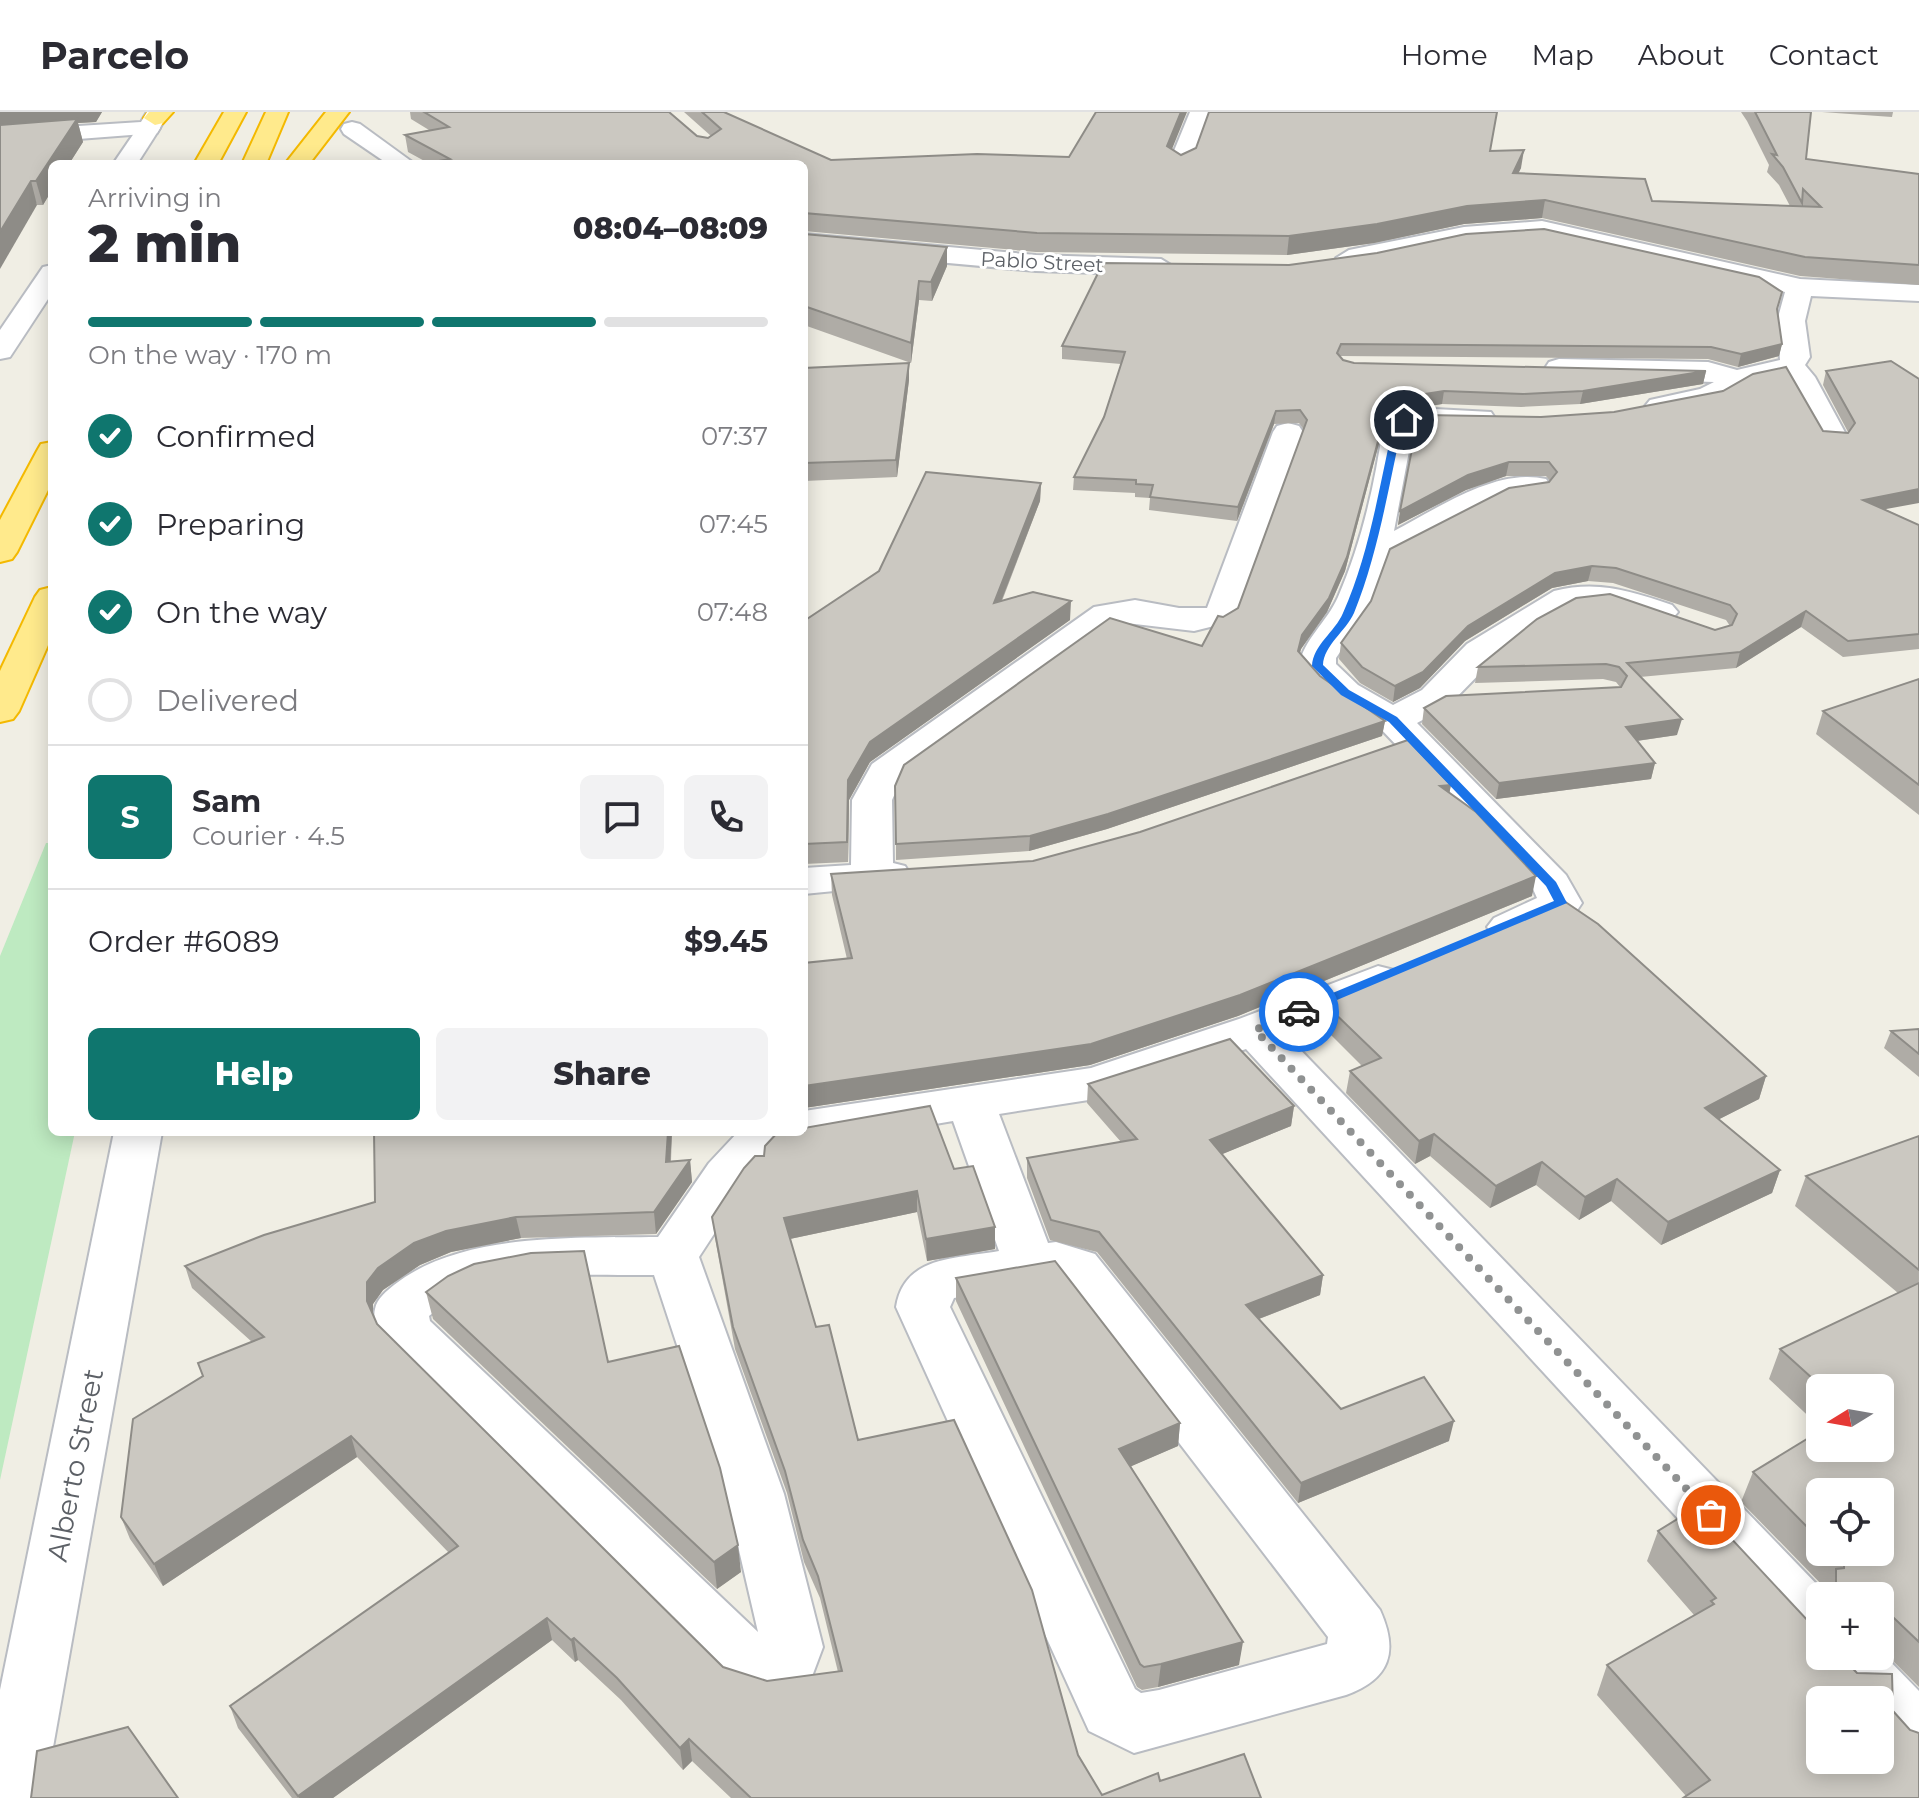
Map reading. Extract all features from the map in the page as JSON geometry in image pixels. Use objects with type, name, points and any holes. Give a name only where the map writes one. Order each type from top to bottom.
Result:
[{"type":"highway","points":[[208,160],[235,112]]},
{"type":"highway","points":[[256,160],[277,112]]},
{"type":"highway","points":[[302,160],[349,118]]},
{"type":"highway","points":[[0,552],[48,459]]},
{"type":"highway","points":[[0,711],[48,606]]},
{"type":"street","points":[[1181,163],[1201,112]]},
{"type":"street","points":[[0,138],[156,118]]},
{"type":"street","points":[[128,160],[156,118]]},
{"type":"street","points":[[343,154],[349,118]]},
{"type":"street","points":[[349,118],[398,160]]},
{"type":"street","points":[[1325,261],[1464,235],[1558,230],[1800,287],[1919,293]]},
{"type":"street","name":"Pablo Street","points":[[808,242],[1036,263],[1192,267]]},
{"type":"street","points":[[0,351],[48,279]]},
{"type":"street","points":[[1625,412],[1709,396],[1738,379],[1790,367],[1796,357],[1791,321],[1800,287]]},
{"type":"street","points":[[1790,367],[1801,377],[1833,438]]},
{"type":"street","points":[[1538,368],[1708,371],[1738,379]]},
{"type":"street","points":[[1468,944],[1561,903],[1551,884],[1403,731],[1345,693],[1317,666],[1318,656],[1347,616],[1368,557],[1398,426],[1416,417],[1510,418]]},
{"type":"street","points":[[872,876],[872,800],[886,772],[1106,614],[1129,609],[1198,620],[1222,614],[1288,432]]},
{"type":"street","points":[[1368,557],[1497,492],[1535,486]]},
{"type":"street","points":[[1371,756],[1403,731],[1480,652],[1566,598],[1589,594],[1612,596],[1688,622]]},
{"type":"street","points":[[1435,698],[1481,697]]},
{"type":"street","points":[[808,881],[933,873]]},
{"type":"street","points":[[808,1127],[1095,1083],[1255,1030],[1411,967]]},
{"type":"street","points":[[1255,1030],[1806,1615]]},
{"type":"street","points":[[970,1102],[1030,1265]]},
{"type":"street","name":"Alberto Street","points":[[11,1798],[137,1136]]},
{"type":"street","points":[[673,1256],[698,1215],[751,1150],[761,1139],[772,1136]]},
{"type":"street","points":[[673,1256],[755,1494],[792,1647],[786,1667],[770,1672],[750,1666],[404,1329],[401,1309],[416,1292],[448,1278],[521,1259],[673,1256]]},
{"type":"street","points":[[1056,1261],[1077,1268],[1358,1629],[1360,1652],[1346,1667],[1146,1722],[1134,1724],[1112,1710],[923,1307],[925,1291],[941,1281],[1030,1265],[1056,1261]]},
{"type":"street","points":[[1857,1670],[1919,1735]]},
{"type":"green space","points":[[48,843],[48,1136],[74,1136],[0,1480],[0,956]]},
{"type":"building","points":[[424,112],[669,112],[697,136],[708,138],[721,129],[702,112],[724,112],[831,160],[977,154],[1069,157],[1096,112],[1181,112],[1167,146],[1181,155],[1196,148],[1209,112],[1497,112],[1490,151],[1524,150],[1513,173],[1645,179],[1652,201],[1821,207],[1803,189],[1802,203],[1783,167],[1772,154],[1777,155],[1755,112],[1811,112],[1806,159],[1919,174],[1919,265],[1805,257],[1545,200],[1467,206],[1377,224],[1289,236],[1037,233],[808,213],[808,160],[444,160],[450,159],[405,135],[449,127]]},
{"type":"building","points":[[77,119],[36,181],[31,181],[0,232],[0,125]]},
{"type":"building","points":[[1544,229],[1759,277],[1782,292],[1777,309],[1782,344],[1741,354],[1711,347],[1341,344],[1337,353],[1343,360],[1354,363],[1706,371],[1583,391],[1523,394],[1444,391],[1406,397],[1388,404],[1347,557],[1329,598],[1302,635],[1298,651],[1320,676],[1385,721],[1108,814],[1030,836],[896,844],[895,786],[904,765],[1110,618],[1202,646],[1218,616],[1223,617],[1238,608],[1307,420],[1300,410],[1276,411],[1238,507],[1150,497],[1153,485],[1136,484],[1136,480],[1074,477],[1104,417],[1125,352],[1062,346],[1103,263],[1289,265],[1377,253],[1466,234]]},
{"type":"building","points":[[808,234],[947,247],[931,282],[919,281],[911,343],[808,307]]},
{"type":"building","points":[[1891,361],[1919,379],[1919,489],[1863,500],[1919,525],[1919,634],[1848,641],[1806,611],[1740,652],[1627,663],[1682,719],[1626,727],[1655,763],[1499,783],[1424,708],[1446,696],[1621,687],[1627,676],[1619,667],[1606,664],[1478,667],[1537,619],[1576,598],[1610,594],[1715,630],[1732,625],[1737,614],[1730,605],[1616,568],[1592,566],[1555,573],[1468,626],[1423,672],[1395,686],[1362,667],[1341,643],[1371,601],[1390,549],[1509,488],[1549,482],[1557,472],[1549,462],[1509,462],[1468,475],[1400,511],[1418,418],[1424,415],[1541,417],[1614,412],[1723,391],[1753,374],[1786,367],[1823,431],[1848,433],[1855,423],[1826,371]]},
{"type":"building","points":[[909,363],[896,460],[808,463],[808,368]]},
{"type":"building","points":[[926,472],[1041,483],[994,603],[1033,592],[1071,601],[870,742],[848,780],[847,842],[808,844],[808,618],[879,571]]},
{"type":"building","points":[[1919,679],[1919,785],[1823,711]]},
{"type":"building","points":[[1408,740],[1451,785],[1440,786],[1476,812],[1536,876],[1240,995],[1091,1044],[808,1085],[808,963],[852,958],[831,874],[1033,861],[1140,832]]},
{"type":"building","points":[[1564,901],[1598,924],[1766,1076],[1705,1108],[1780,1170],[1668,1222],[1617,1179],[1585,1197],[1542,1162],[1496,1186],[1434,1134],[1419,1141],[1350,1071],[1381,1058],[1323,1002]]},
{"type":"building","points":[[1919,1029],[1919,1054],[1891,1031]]},
{"type":"building","points":[[1230,1039],[1294,1106],[1210,1140],[1323,1275],[1246,1305],[1341,1409],[1424,1377],[1454,1421],[1301,1483],[1099,1232],[1051,1220],[1027,1158],[1137,1139],[1088,1084]]},
{"type":"building","points":[[930,1106],[954,1169],[973,1166],[995,1227],[926,1239],[917,1191],[784,1218],[816,1327],[829,1325],[858,1440],[954,1420],[1032,1590],[1078,1755],[1102,1795],[1158,1773],[1160,1781],[1244,1754],[1261,1798],[751,1798],[689,1739],[680,1748],[617,1678],[547,1618],[298,1796],[230,1706],[458,1546],[351,1436],[154,1564],[121,1517],[133,1419],[203,1376],[198,1363],[264,1337],[185,1266],[264,1235],[375,1202],[374,1136],[668,1136],[666,1162],[690,1160],[654,1212],[516,1217],[446,1231],[414,1243],[378,1268],[367,1282],[367,1301],[377,1324],[723,1667],[767,1681],[842,1671],[818,1576],[803,1540],[785,1471],[733,1327],[712,1217],[744,1168],[755,1156],[764,1156],[765,1146],[774,1136],[808,1136],[808,1127]]},
{"type":"building","points":[[1919,1136],[1919,1270],[1806,1176]]},
{"type":"building","points":[[584,1251],[608,1362],[679,1346],[720,1468],[738,1545],[714,1562],[426,1292],[448,1276],[474,1264],[531,1253]]},
{"type":"building","points":[[1055,1261],[1180,1423],[1119,1449],[1243,1642],[1161,1664],[1144,1667],[1140,1664],[956,1278]]},
{"type":"building","points":[[1919,1283],[1919,1642],[1894,1618],[1894,1582],[1836,1582],[1836,1569],[1844,1566],[1894,1566],[1894,1478],[1806,1478],[1806,1526],[1753,1472],[1806,1440],[1806,1462],[1894,1462],[1894,1374],[1808,1374],[1780,1349]]},
{"type":"building","points":[[1700,1505],[1806,1619],[1806,1670],[1892,1674],[1892,1686],[1806,1686],[1806,1774],[1894,1774],[1894,1712],[1910,1730],[1919,1733],[1919,1798],[1683,1798],[1710,1780],[1607,1665],[1714,1604],[1711,1601],[1716,1598],[1658,1531]]},
{"type":"building","points":[[128,1727],[178,1798],[31,1798],[37,1751]]},
{"type":"way so far","points":[[1299,1012],[1255,1030],[1711,1515]]},
{"type":"route","points":[[1299,1012],[1539,915],[1561,903],[1551,884],[1393,720],[1345,693],[1317,666],[1318,656],[1347,616],[1368,557],[1398,426],[1404,420]]}]
